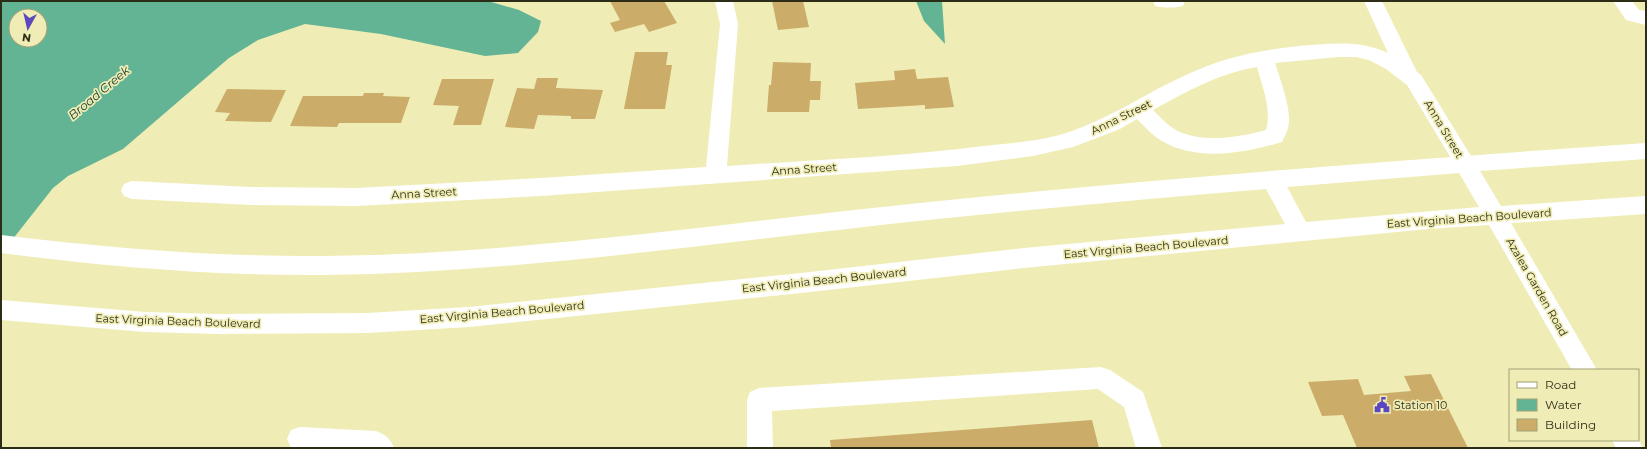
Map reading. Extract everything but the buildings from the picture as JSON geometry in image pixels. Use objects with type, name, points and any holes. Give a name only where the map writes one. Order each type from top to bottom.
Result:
[{"type":"main road","points":[[716,175],[729,24],[724,1]]},
{"type":"main road","points":[[1162,1],[1176,1]]},
{"type":"main road","points":[[1373,1],[1409,75]]},
{"type":"main road","points":[[1622,1],[1633,15],[1646,18]]},
{"type":"main road","name":"Anna Street","points":[[132,190],[250,196],[356,196],[541,187],[958,158],[1033,148],[1073,138],[1113,123],[1176,88],[1203,75],[1243,62],[1288,54],[1338,50],[1356,50],[1375,55],[1393,64],[1409,75],[1414,80],[1464,164]]},
{"type":"main road","points":[[1139,109],[1171,136],[1184,143],[1201,146],[1256,142],[1275,136],[1279,121],[1274,92],[1264,59]]},
{"type":"main road","points":[[1,244],[145,260],[253,264],[371,264],[471,259],[600,247],[914,213],[1272,179],[1646,151]]},
{"type":"main road","name":"Azalea Garden Road","points":[[1464,164],[1584,369]]},
{"type":"main road","points":[[1272,179],[1300,232]]},
{"type":"main road","name":"East Virginia Beach Boulevard","points":[[1,310],[145,322],[288,324],[367,323],[469,317],[792,284],[1024,258],[1300,232],[1646,205]]},
{"type":"main road","points":[[760,448],[758,400],[1101,378],[1134,400],[1148,448]]},
{"type":"main road","points":[[300,439],[376,443],[381,448]]},
{"type":"water","name":"Broad Creek","points":[[1,1],[488,1],[519,10],[541,21],[538,32],[518,53],[485,56],[381,34],[305,24],[258,40],[229,58],[123,149],[68,176],[53,188],[1,254]]},
{"type":"water","points":[[916,1],[942,1],[945,44],[924,21]]},
{"type":"place","name":"Station 10","points":[[1382,405]]}]
